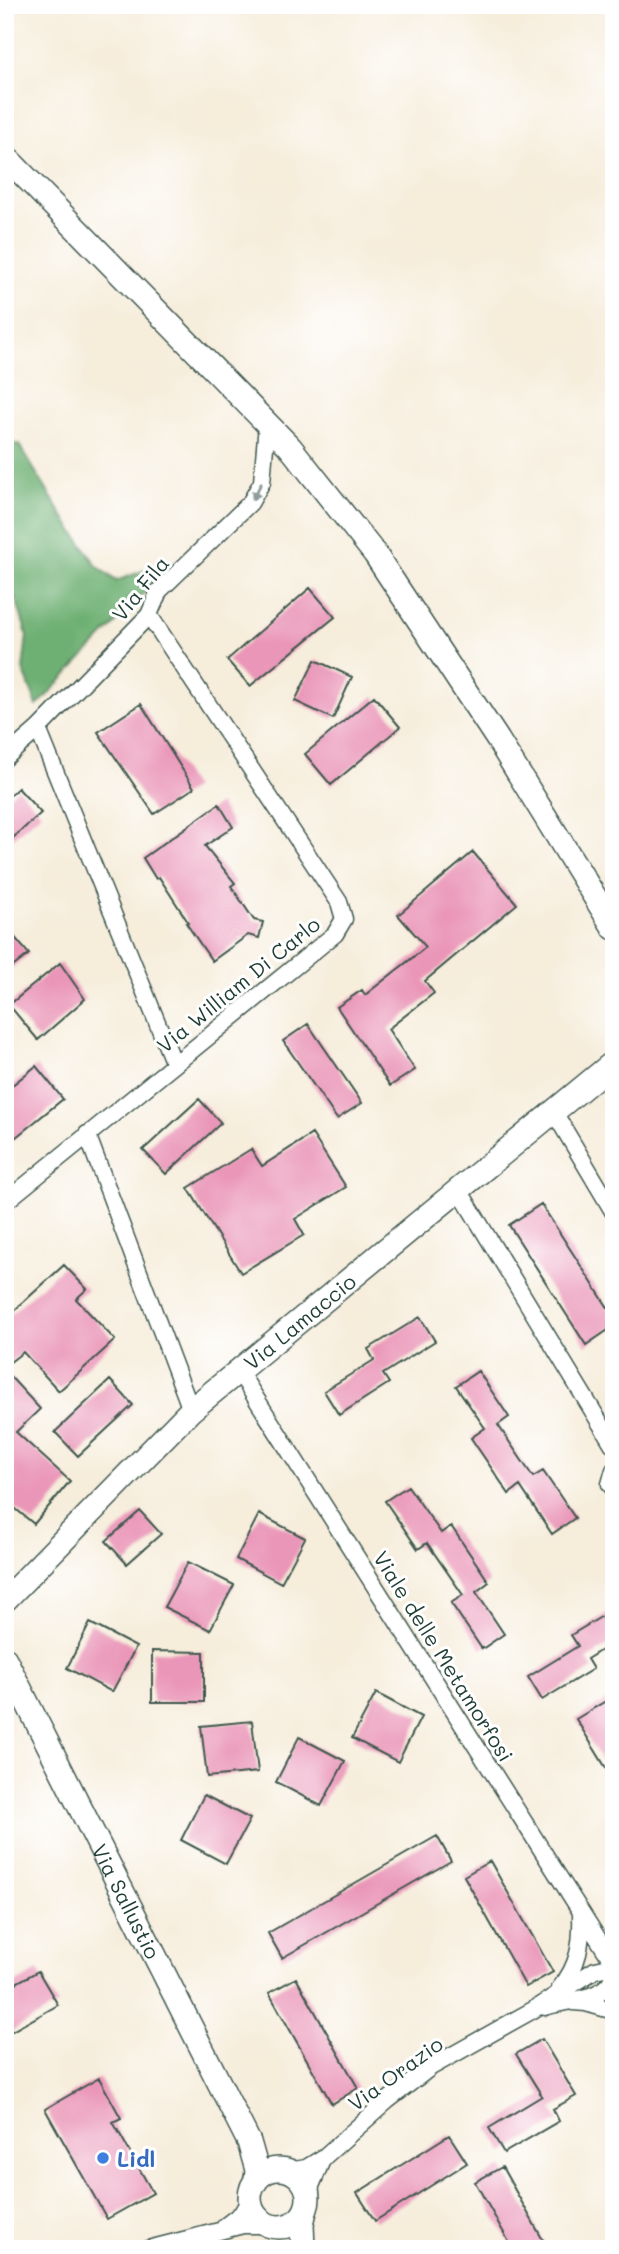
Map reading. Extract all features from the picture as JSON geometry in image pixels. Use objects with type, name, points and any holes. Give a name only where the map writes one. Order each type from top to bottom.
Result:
[{"type":"street","points":[[5,156],[290,447],[375,554],[498,740],[614,928]]},
{"type":"street","name":"Via Fila","points":[[5,758],[38,729],[149,615],[159,591],[250,503],[262,482],[267,424]]},
{"type":"street","name":"Via William Di Carlo","points":[[5,1202],[335,934],[344,919],[339,902],[149,615]]},
{"type":"street","points":[[38,729],[174,1064]]},
{"type":"street","name":"Via Lamaccio","points":[[5,1600],[191,1410],[614,1062]]},
{"type":"street","points":[[554,1112],[614,1213]]},
{"type":"street","points":[[87,1134],[191,1410]]},
{"type":"street","points":[[459,1190],[614,1446]]},
{"type":"street","name":"Viale delle Metamorfosi","points":[[238,1370],[614,1965]]},
{"type":"street","points":[[614,1470],[610,1484],[614,1489]]},
{"type":"street","name":"Via Sallustio","points":[[5,1659],[249,2142],[257,2170],[253,2190]]},
{"type":"street","name":"Via Orazio","points":[[560,1999],[578,1959],[582,1935],[581,1912]]},
{"type":"street","name":"Via Orazio","points":[[560,1999],[596,1970],[614,1965]]},
{"type":"street","name":"Via Orazio","points":[[285,2170],[306,2168],[324,2157],[370,2115],[431,2067],[533,2010],[560,1999],[596,1992],[613,1979],[614,1973]]},
{"type":"street","points":[[560,1999],[614,2011]]},
{"type":"street","name":"Via Sallustio","points":[[249,2142],[261,2157],[285,2170]]},
{"type":"street","name":"Via Orazio","points":[[307,2202],[317,2167],[324,2157]]},
{"type":"street","points":[[220,2230],[236,2219],[262,2174],[285,2170],[304,2184],[307,2202],[302,2249]]},
{"type":"street","points":[[253,2190],[255,2214],[285,2232],[302,2249]]},
{"type":"street","points":[[148,2249],[243,2225],[293,2224],[307,2202]]},
{"type":"green space","points":[[5,442],[19,445],[97,566],[116,581],[146,570],[151,575],[152,585],[37,706],[23,669],[27,635],[17,602],[5,582]]},
{"type":"building","points":[[310,588],[335,617],[250,686],[227,660]]},
{"type":"building","points":[[315,660],[352,677],[333,719],[295,701]]},
{"type":"building","points":[[374,696],[400,727],[331,785],[305,754]]},
{"type":"building","points":[[141,704],[194,788],[154,814],[98,732]]},
{"type":"building","points":[[18,788],[41,813],[5,845],[5,800]]},
{"type":"building","points":[[219,804],[233,827],[205,846],[235,883],[231,886],[254,920],[263,922],[259,938],[248,935],[212,961],[159,877],[156,879],[143,858]]},
{"type":"building","points":[[473,852],[517,904],[425,981],[434,993],[388,1029],[415,1070],[390,1086],[337,1007],[362,990],[365,995],[426,947],[398,915]]},
{"type":"building","points":[[5,926],[29,954],[5,973]]},
{"type":"building","points":[[60,963],[85,999],[38,1040],[9,1005]]},
{"type":"building","points":[[308,1024],[362,1103],[337,1119],[283,1041]]},
{"type":"building","points":[[36,1066],[63,1099],[5,1146],[5,1091]]},
{"type":"building","points":[[199,1099],[221,1123],[166,1174],[143,1150]]},
{"type":"building","points":[[312,1134],[346,1187],[295,1219],[304,1235],[241,1273],[188,1188],[251,1149],[262,1166]]},
{"type":"building","points":[[541,1204],[614,1317],[614,1326],[586,1345],[509,1225]]},
{"type":"building","points":[[64,1265],[87,1289],[76,1299],[115,1340],[59,1391],[23,1352],[5,1366],[5,1319]]},
{"type":"building","points":[[420,1317],[435,1341],[383,1374],[389,1383],[339,1415],[324,1391],[374,1360],[368,1349]]},
{"type":"building","points":[[5,1371],[40,1409],[16,1432],[70,1481],[34,1524],[5,1500]]},
{"type":"building","points":[[478,1371],[509,1417],[498,1425],[533,1477],[543,1471],[575,1518],[552,1534],[520,1486],[509,1494],[471,1438],[485,1428],[456,1386]]},
{"type":"building","points":[[110,1380],[133,1405],[78,1456],[55,1432]]},
{"type":"building","points":[[408,1486],[441,1533],[451,1526],[489,1582],[476,1592],[504,1634],[482,1649],[451,1603],[463,1595],[427,1543],[418,1549],[385,1501]]},
{"type":"building","points":[[140,1511],[161,1534],[127,1564],[106,1541]]},
{"type":"building","points":[[259,1514],[305,1538],[281,1583],[236,1559]]},
{"type":"building","points":[[188,1562],[234,1585],[210,1630],[164,1607]]},
{"type":"building","points":[[614,1609],[614,1642],[587,1659],[593,1669],[542,1700],[528,1677],[578,1646],[571,1635]]},
{"type":"building","points":[[90,1623],[136,1647],[112,1692],[67,1668]]},
{"type":"building","points":[[152,1651],[204,1652],[204,1702],[152,1702]]},
{"type":"building","points":[[376,1693],[421,1717],[398,1762],[352,1738]]},
{"type":"building","points":[[614,1696],[614,1781],[576,1719]]},
{"type":"building","points":[[252,1721],[258,1772],[207,1777],[201,1726]]},
{"type":"building","points":[[299,1737],[345,1761],[321,1806],[276,1782]]},
{"type":"building","points":[[204,1795],[250,1819],[226,1864],[181,1840]]},
{"type":"building","points":[[437,1836],[451,1861],[282,1958],[268,1933]]},
{"type":"building","points":[[490,1861],[553,1972],[526,1987],[464,1876]]},
{"type":"building","points":[[38,1971],[58,2005],[5,2035],[5,1989]]},
{"type":"building","points":[[296,1978],[358,2088],[332,2104],[269,1993]]},
{"type":"building","points":[[542,2039],[576,2096],[553,2109],[559,2121],[504,2153],[489,2128],[542,2096],[516,2054]]},
{"type":"building","name":"Lidl","points":[[99,2078],[121,2118],[113,2122],[153,2193],[107,2219],[45,2109]]},
{"type":"building","points":[[449,2135],[467,2163],[375,2221],[357,2193]]},
{"type":"building","points":[[502,2167],[548,2249],[513,2249],[475,2182]]},
{"type":"place","name":"Lidl","points":[[103,2158]]}]
